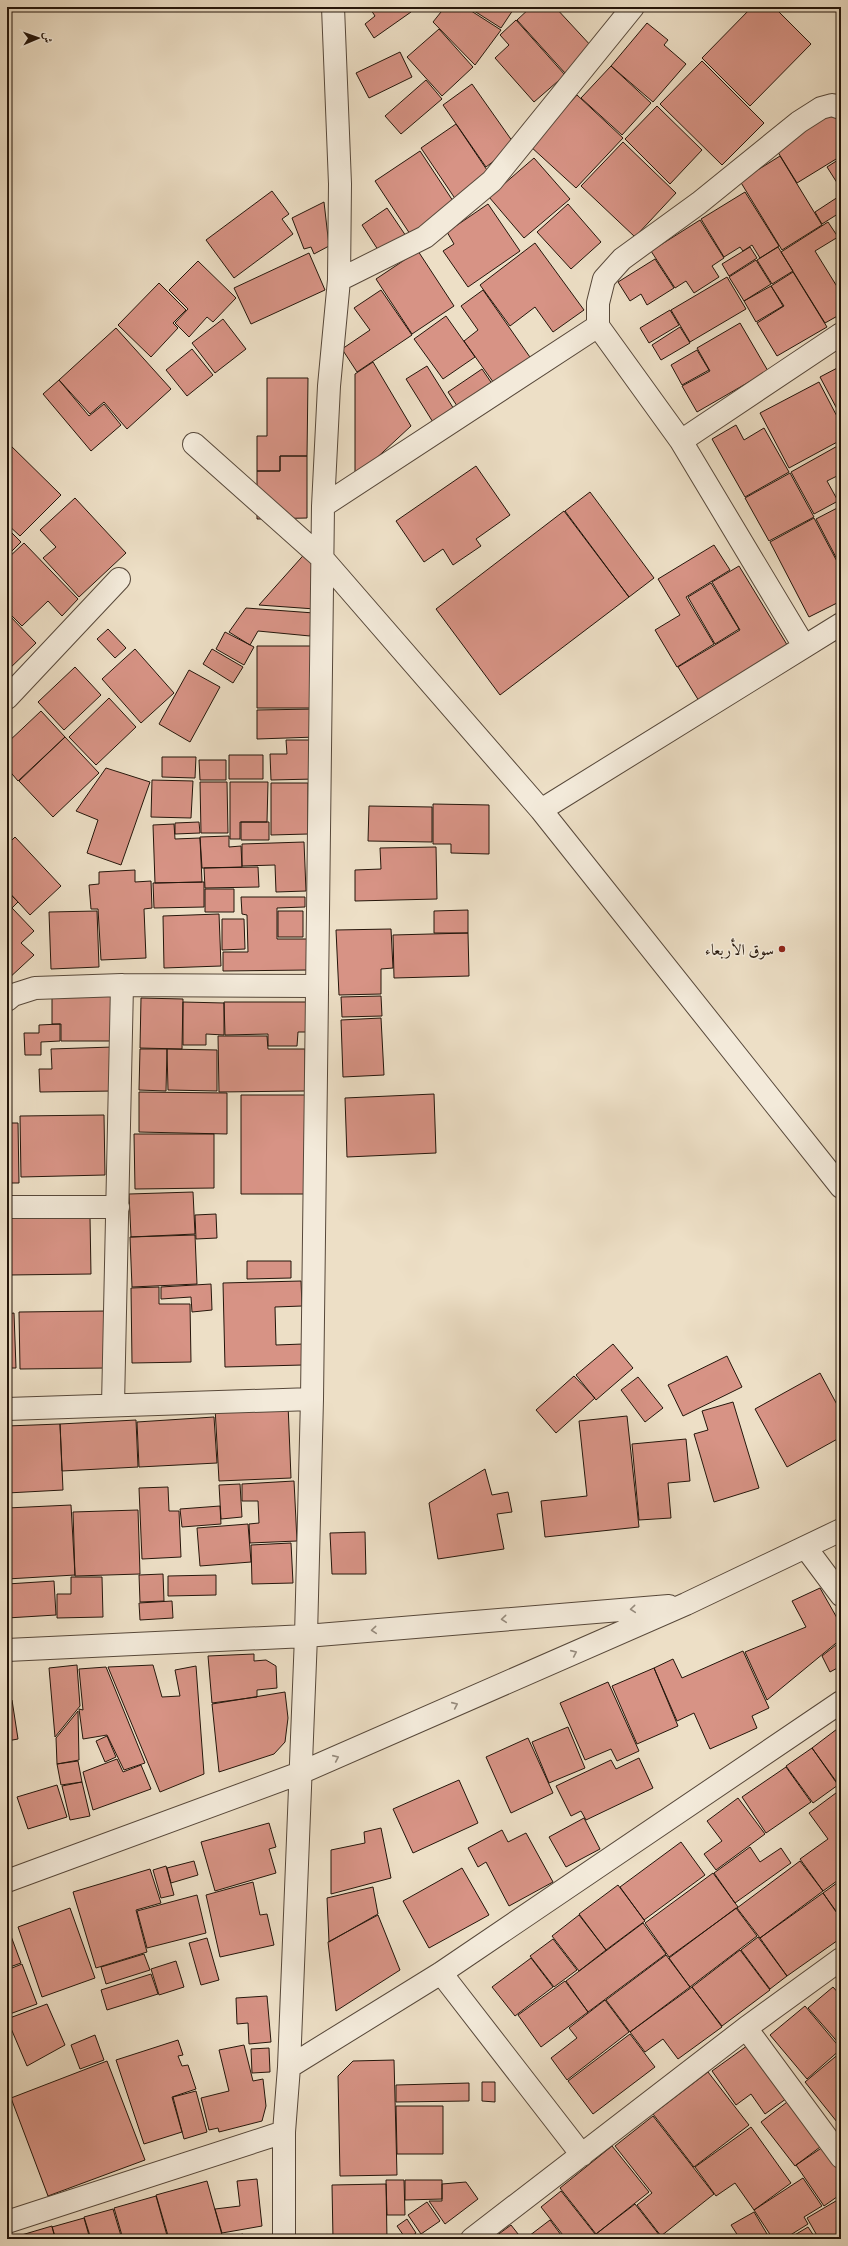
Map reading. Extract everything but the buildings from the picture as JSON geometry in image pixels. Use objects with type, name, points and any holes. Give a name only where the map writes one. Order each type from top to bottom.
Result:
[{"type":"street","points":[[284,2239],[284,2132],[306,1636],[312,1399],[323,506],[329,386],[339,280],[340,184],[333,7]]},
{"type":"street","points":[[339,280],[425,237],[492,181],[633,7]]},
{"type":"street","points":[[804,646],[681,441],[598,326],[598,303],[604,279],[622,259],[699,203],[800,122],[821,108],[832,105],[841,108]]},
{"type":"street","points":[[323,506],[598,326]]},
{"type":"street","points":[[681,441],[841,334]]},
{"type":"street","points":[[194,444],[323,559],[541,810],[841,1187]]},
{"type":"street","points":[[7,698],[119,579]]},
{"type":"street","points":[[541,810],[841,624]]},
{"type":"street","points":[[7,1000],[13,994],[35,988],[122,985],[316,986]]},
{"type":"street","points":[[113,1405],[122,985]]},
{"type":"street","points":[[7,1207],[118,1206]]},
{"type":"street","points":[[7,1409],[312,1399]]},
{"type":"street","points":[[7,1881],[300,1773],[686,1604],[841,1530]]},
{"type":"street","points":[[806,1548],[841,1595]]},
{"type":"street","points":[[7,1650],[306,1636],[686,1604]]},
{"type":"street","points":[[288,2068],[441,1973],[841,1702]]},
{"type":"street","points":[[472,2239],[746,2028],[841,1959]]},
{"type":"street","points":[[441,1973],[582,2155]]},
{"type":"street","points":[[746,2028],[841,2157]]},
{"type":"street","points":[[7,2222],[284,2132]]},
{"type":"place","name":"سوق الأربعاء","points":[[782,949]]}]
